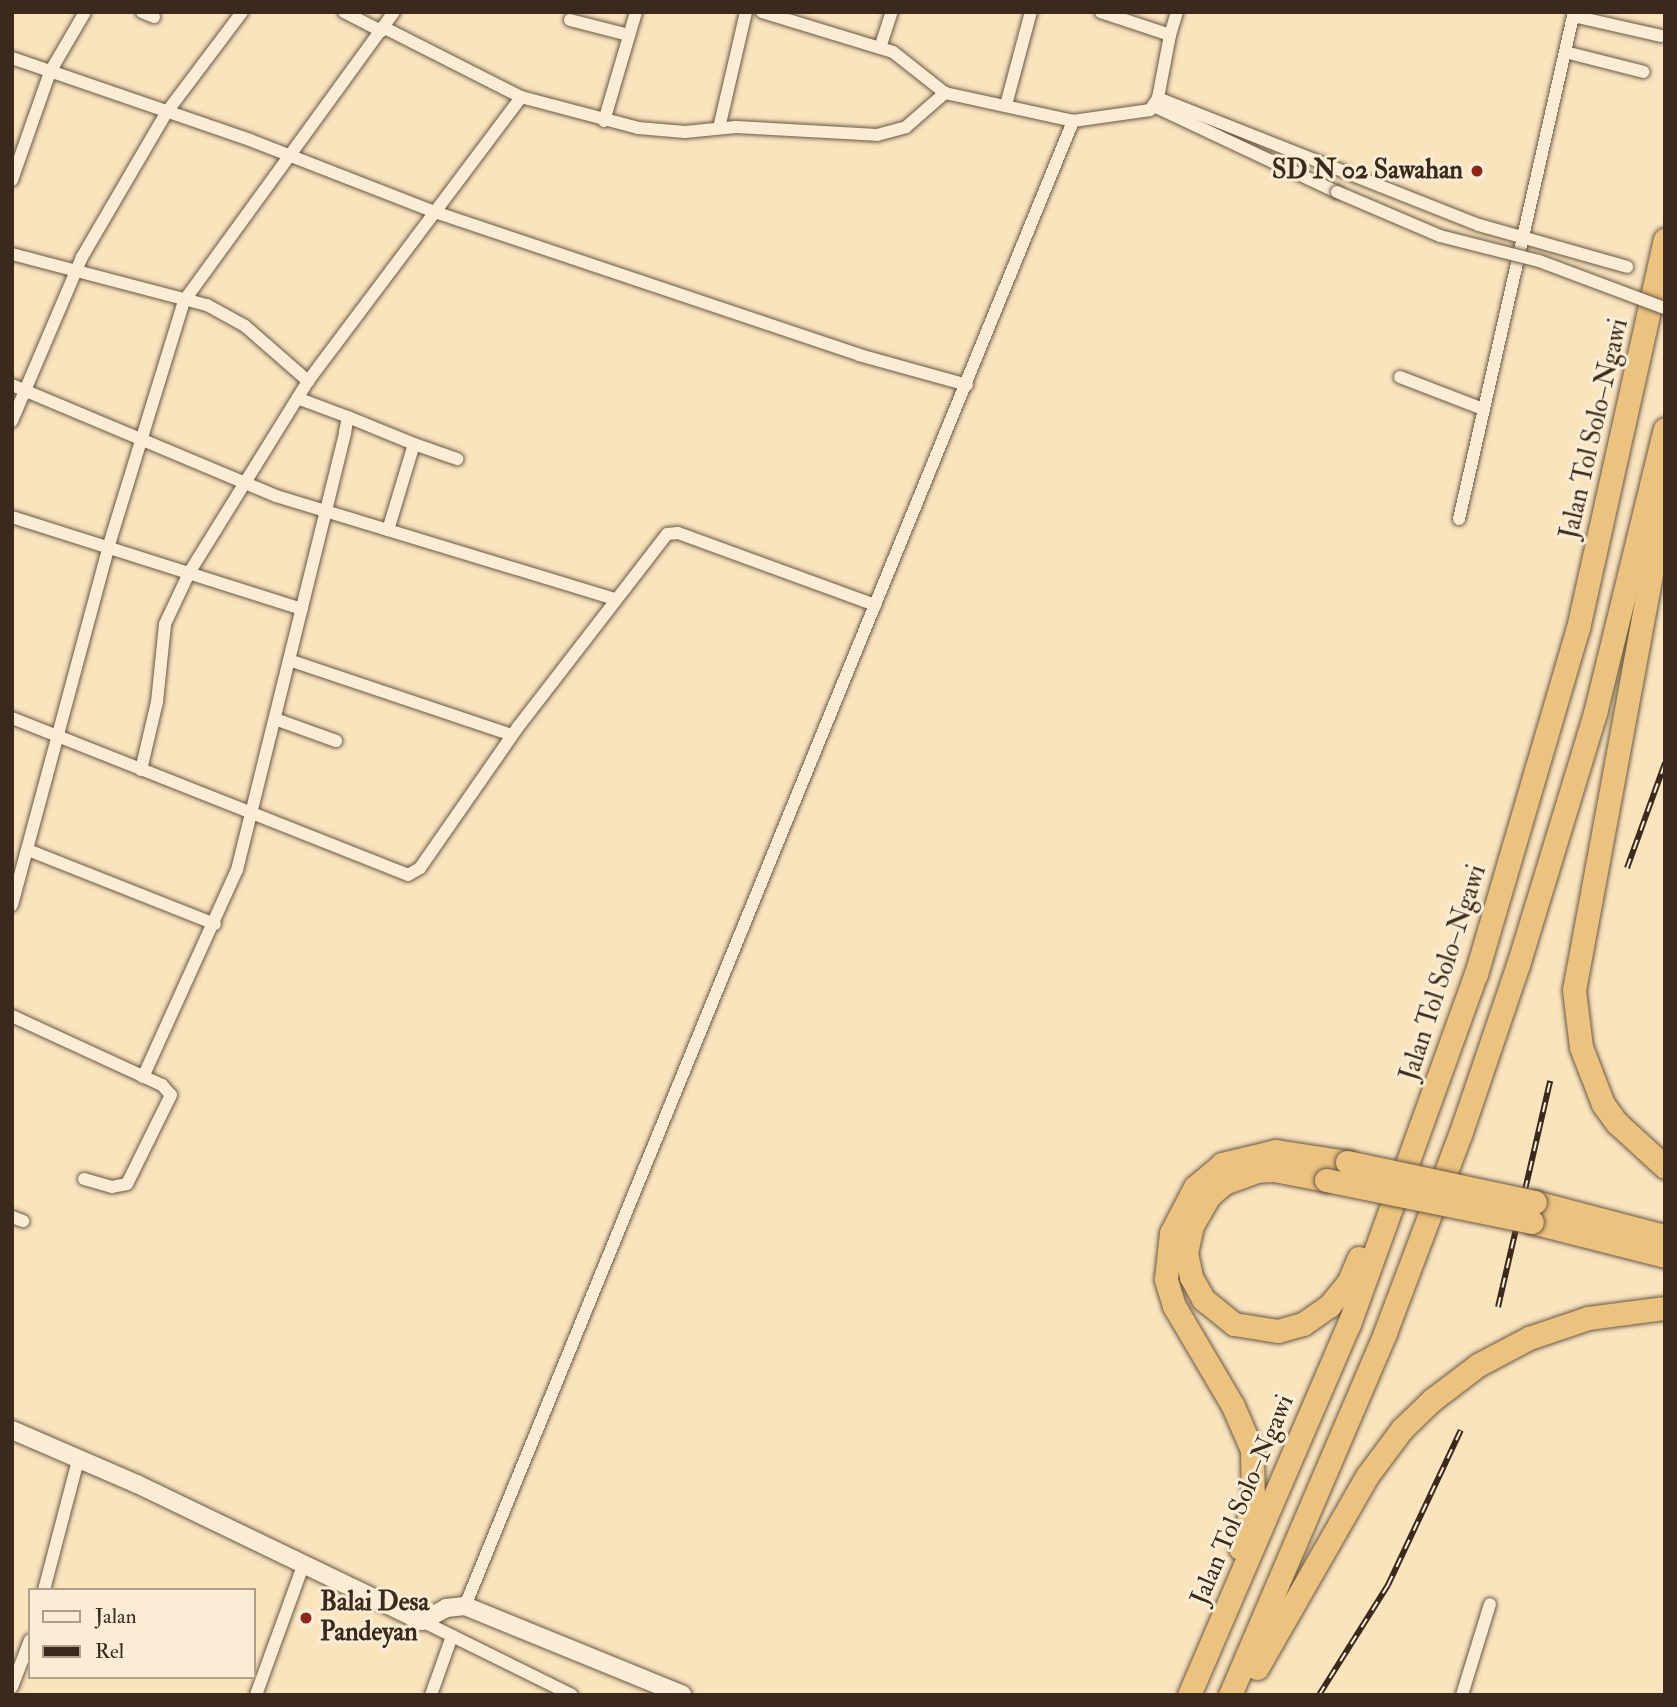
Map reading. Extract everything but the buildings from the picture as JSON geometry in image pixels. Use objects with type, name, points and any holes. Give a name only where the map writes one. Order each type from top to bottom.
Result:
[{"type":"highway","name":"Jalan Tol Solo–Ngawi","points":[[1189,1695],[1349,1324],[1476,974],[1578,628],[1665,240]]},
{"type":"highway","points":[[1230,1695],[1385,1333],[1464,1123],[1595,713],[1665,429]]},
{"type":"highway","points":[[1665,499],[1574,990],[1581,1047],[1603,1104],[1617,1123],[1665,1167]]},
{"type":"highway","points":[[1476,974],[1454,1012],[1357,1264],[1339,1296],[1316,1317],[1278,1331],[1234,1324],[1213,1310],[1197,1289],[1186,1253],[1192,1225],[1209,1196],[1238,1176],[1257,1171],[1326,1180],[1534,1212],[1665,1236]]},
{"type":"highway","points":[[1174,1695],[1245,1534],[1255,1480],[1252,1450],[1245,1429],[1174,1306],[1167,1279],[1171,1233],[1195,1186],[1223,1164],[1276,1151],[1346,1162],[1534,1212],[1665,1256]]},
{"type":"highway","points":[[1242,1695],[1355,1494],[1421,1410],[1478,1365],[1529,1338],[1588,1318],[1665,1308]]},
{"type":"street","points":[[12,180],[50,72],[85,12]]},
{"type":"street","points":[[12,421],[18,388],[75,271],[166,113],[242,12]]},
{"type":"street","points":[[344,12],[520,97],[604,121],[668,131],[719,128],[887,133],[906,127],[945,93]]},
{"type":"street","points":[[13,897],[28,850],[108,548],[184,301],[394,12]]},
{"type":"street","points":[[604,121],[636,12]]},
{"type":"street","points":[[719,128],[746,12]]},
{"type":"street","points":[[762,12],[902,57],[945,93],[1073,121],[1147,111],[1156,102],[1177,12]]},
{"type":"street","points":[[880,48],[892,12]]},
{"type":"street","points":[[1006,105],[1031,12]]},
{"type":"street","points":[[1101,12],[1170,35]]},
{"type":"street","points":[[1459,520],[1520,238],[1574,14],[1661,36]]},
{"type":"street","points":[[570,20],[629,35]]},
{"type":"street","points":[[1565,52],[1644,72]]},
{"type":"street","points":[[12,58],[289,155],[432,211],[859,355],[967,385]]},
{"type":"street","points":[[141,770],[157,702],[164,624],[189,573],[243,481],[308,381],[432,211],[520,97]]},
{"type":"street","points":[[1156,102],[1337,192],[1440,236],[1539,261],[1665,308]]},
{"type":"street","points":[[1156,102],[1520,238],[1627,267]]},
{"type":"street","points":[[465,1606],[1073,121]]},
{"type":"street","points":[[12,254],[184,301],[202,303],[237,321],[308,381]]},
{"type":"street","points":[[1400,377],[1483,409]]},
{"type":"street","points":[[18,388],[142,441],[327,512],[615,599]]},
{"type":"street","points":[[297,398],[457,459]]},
{"type":"street","points":[[143,1077],[215,924],[253,817],[348,417]]},
{"type":"street","points":[[388,530],[414,443]]},
{"type":"street","points":[[12,517],[302,609]]},
{"type":"street","points":[[12,718],[253,817],[412,875],[512,736],[664,536],[674,532],[875,605]]},
{"type":"street","points":[[289,660],[512,736]]},
{"type":"street","points":[[275,719],[336,741]]},
{"type":"street","points":[[28,850],[215,924]]},
{"type":"street","points":[[12,1016],[167,1088],[171,1096],[131,1178],[112,1187],[84,1180]]},
{"type":"street","points":[[12,1430],[137,1484],[572,1695]]},
{"type":"street","points":[[45,1588],[78,1460]]},
{"type":"street","points":[[256,1695],[303,1566]]},
{"type":"street","points":[[1462,1695],[1490,1604]]},
{"type":"street","points":[[422,1621],[446,1608],[465,1606],[683,1695]]},
{"type":"street","points":[[431,1695],[452,1636]]},
{"type":"street","points":[[12,1687],[28,1645]]},
{"type":"railway","points":[[1627,868],[1665,763]]},
{"type":"railway","points":[[1498,1307],[1550,1081]]},
{"type":"railway","points":[[1319,1695],[1388,1585],[1461,1430]]},
{"type":"place","name":"SD N 02 Sawahan","points":[[1477,171]]},
{"type":"place","name":"Balai Desa Pandeyan","points":[[306,1618]]}]
